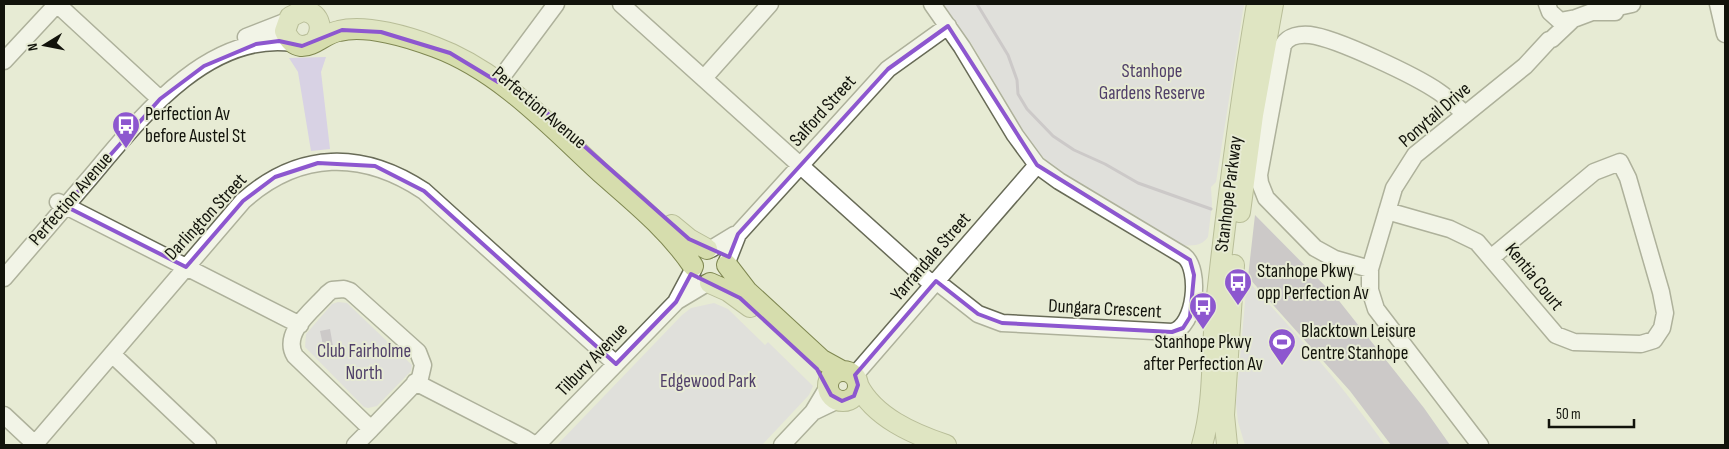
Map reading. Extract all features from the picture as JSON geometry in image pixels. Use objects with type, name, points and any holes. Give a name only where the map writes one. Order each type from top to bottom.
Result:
[{"type":"main road","name":"Stanhope Parkway","points":[[1202,445],[1208,414],[1216,312],[1232,164],[1257,4]]},
{"type":"main road","name":"Stanhope Parkway","points":[[1227,445],[1224,415],[1225,385],[1237,233],[1253,115],[1273,4]]},
{"type":"main road","name":"Perfection Avenue","points":[[311,11],[414,31],[459,48],[501,78],[689,239],[709,249]]},
{"type":"main road","points":[[311,11],[320,30],[316,40],[307,45],[293,43],[287,36],[289,14],[311,11]]},
{"type":"main road","name":"Perfection Avenue","points":[[316,40],[342,30],[392,35],[418,41],[450,53],[501,78],[672,238],[701,275],[740,298],[817,369],[869,402],[891,419],[946,445]]},
{"type":"main road","points":[[709,249],[721,253],[727,263],[727,270],[721,280],[701,275],[696,256],[709,249]]},
{"type":"main road","name":"Perfection Avenue","points":[[727,263],[747,291],[822,360],[862,409],[896,433],[922,445]]},
{"type":"street","points":[[4,61],[57,4],[156,96]]},
{"type":"street","points":[[501,78],[556,4]]},
{"type":"street","name":"Dungara Crescent","points":[[621,4],[800,166],[935,283],[978,314],[1002,323],[1172,332],[1183,328],[1190,317],[1194,275],[1190,260],[1059,181],[1037,165],[1015,135],[948,26],[932,4]]},
{"type":"street","points":[[704,78],[770,4]]},
{"type":"street","points":[[1573,20],[1583,10],[1584,4]]},
{"type":"street","points":[[1718,4],[1725,34]]},
{"type":"street","points":[[1547,7],[1560,20],[1573,20],[1592,12],[1615,12],[1621,5]]},
{"type":"street","points":[[1547,7],[1549,40]]},
{"type":"street","name":"Perfection Avenue","points":[[4,265],[62,204],[156,96],[182,70],[207,55],[289,14]]},
{"type":"street","name":"Ponytail Drive","points":[[1480,445],[1376,309],[1370,290],[1370,269],[1387,211],[1400,176],[1415,155],[1525,66],[1549,40],[1573,20]]},
{"type":"street","name":"Salford Street","points":[[727,263],[738,234],[888,69],[948,26]]},
{"type":"street","points":[[1370,269],[1335,259],[1315,248],[1262,191],[1259,175],[1283,45],[1289,38],[1309,35],[1337,43],[1419,80],[1439,92],[1465,114]]},
{"type":"street","name":"Perfection Avenue","points":[[156,96],[229,53],[266,42],[293,43]]},
{"type":"street","name":"Darlington Street","points":[[35,445],[243,201],[275,177],[301,167],[324,162],[347,162],[375,166],[393,172],[424,191],[616,364]]},
{"type":"street","name":"Kentia Court","points":[[1387,211],[1460,233],[1477,242],[1492,257],[1547,327],[1556,335],[1574,342],[1620,345],[1641,344],[1654,340],[1664,322],[1664,304],[1628,178],[1620,162],[1594,172],[1492,257]]},
{"type":"street","name":"Yarrandale Street","points":[[782,445],[813,412],[842,386],[935,283],[1037,165]]},
{"type":"street","points":[[62,204],[300,325]]},
{"type":"street","name":"Perfection Avenue","points":[[4,278],[62,204]]},
{"type":"street","name":"Salford Street","points":[[709,249],[734,234],[738,234]]},
{"type":"street","name":"Tilbury Avenue","points":[[536,445],[701,275]]},
{"type":"street","points":[[355,445],[420,378],[423,365],[418,352],[350,291],[344,289],[332,290],[300,325],[291,339],[292,351],[371,428]]},
{"type":"street","points":[[113,355],[208,445]]},
{"type":"street","points":[[415,382],[536,445]]},
{"type":"street","points":[[4,415],[35,445]]},
{"type":"highlighted area","points":[[948,26],[1037,165],[1190,260],[1194,275],[1190,317],[1183,328],[1172,332],[1002,323],[978,314],[936,281],[855,375],[858,385],[854,396],[842,401],[831,395],[817,369],[740,298],[691,274],[676,302],[616,364],[424,191],[375,166],[318,163],[275,177],[243,201],[186,267],[65,206],[160,99],[204,66],[256,44],[279,41],[302,46],[342,30],[381,32],[450,53],[498,82],[504,75],[689,239],[729,257],[738,234],[888,69]]},
{"type":"green space","name":"Stanhope Gardens Reserve","points":[[941,4],[1244,4],[1216,182],[1211,187],[1212,204],[1208,237],[1196,245],[1181,246],[1055,169],[1032,146],[971,43],[966,40]]},
{"type":"green space","points":[[326,57],[321,72],[330,149],[311,151],[298,72],[289,58]]},
{"type":"green space","name":"Blacktown Leisure Centre Stanhope","points":[[1247,280],[1319,360],[1385,445],[1245,445],[1238,422],[1236,403]]},
{"type":"green space","name":"Club Fairholme North","points":[[338,302],[347,303],[412,365],[411,371],[377,406],[364,407],[305,347],[306,334],[332,304]]},
{"type":"green space","name":"Edgewood Park","points":[[714,303],[728,309],[765,345],[768,342],[813,386],[809,395],[762,445],[557,445],[682,315],[691,308]]},
{"type":"shaded area","points":[[1255,215],[1336,297],[1424,408],[1450,445],[1391,445],[1350,391],[1248,277]]},
{"type":"shaded area","points":[[330,329],[334,352],[325,354],[320,331]]},
{"type":"waterway","points":[[977,4],[1008,55],[1017,80],[1018,94],[1027,109],[1053,136],[1074,150],[1105,164],[1138,183],[1211,209]]},
{"type":"place","name":"Perfection Av before Austel St","points":[[126,149]]},
{"type":"place","name":"Stanhope Pkwy opp Perfection Av","points":[[1238,306]]},
{"type":"place","name":"Stanhope Pkwy after Perfection Av","points":[[1203,330]]},
{"type":"place","name":"Blacktown Leisure Centre Stanhope","points":[[1282,366]]}]
